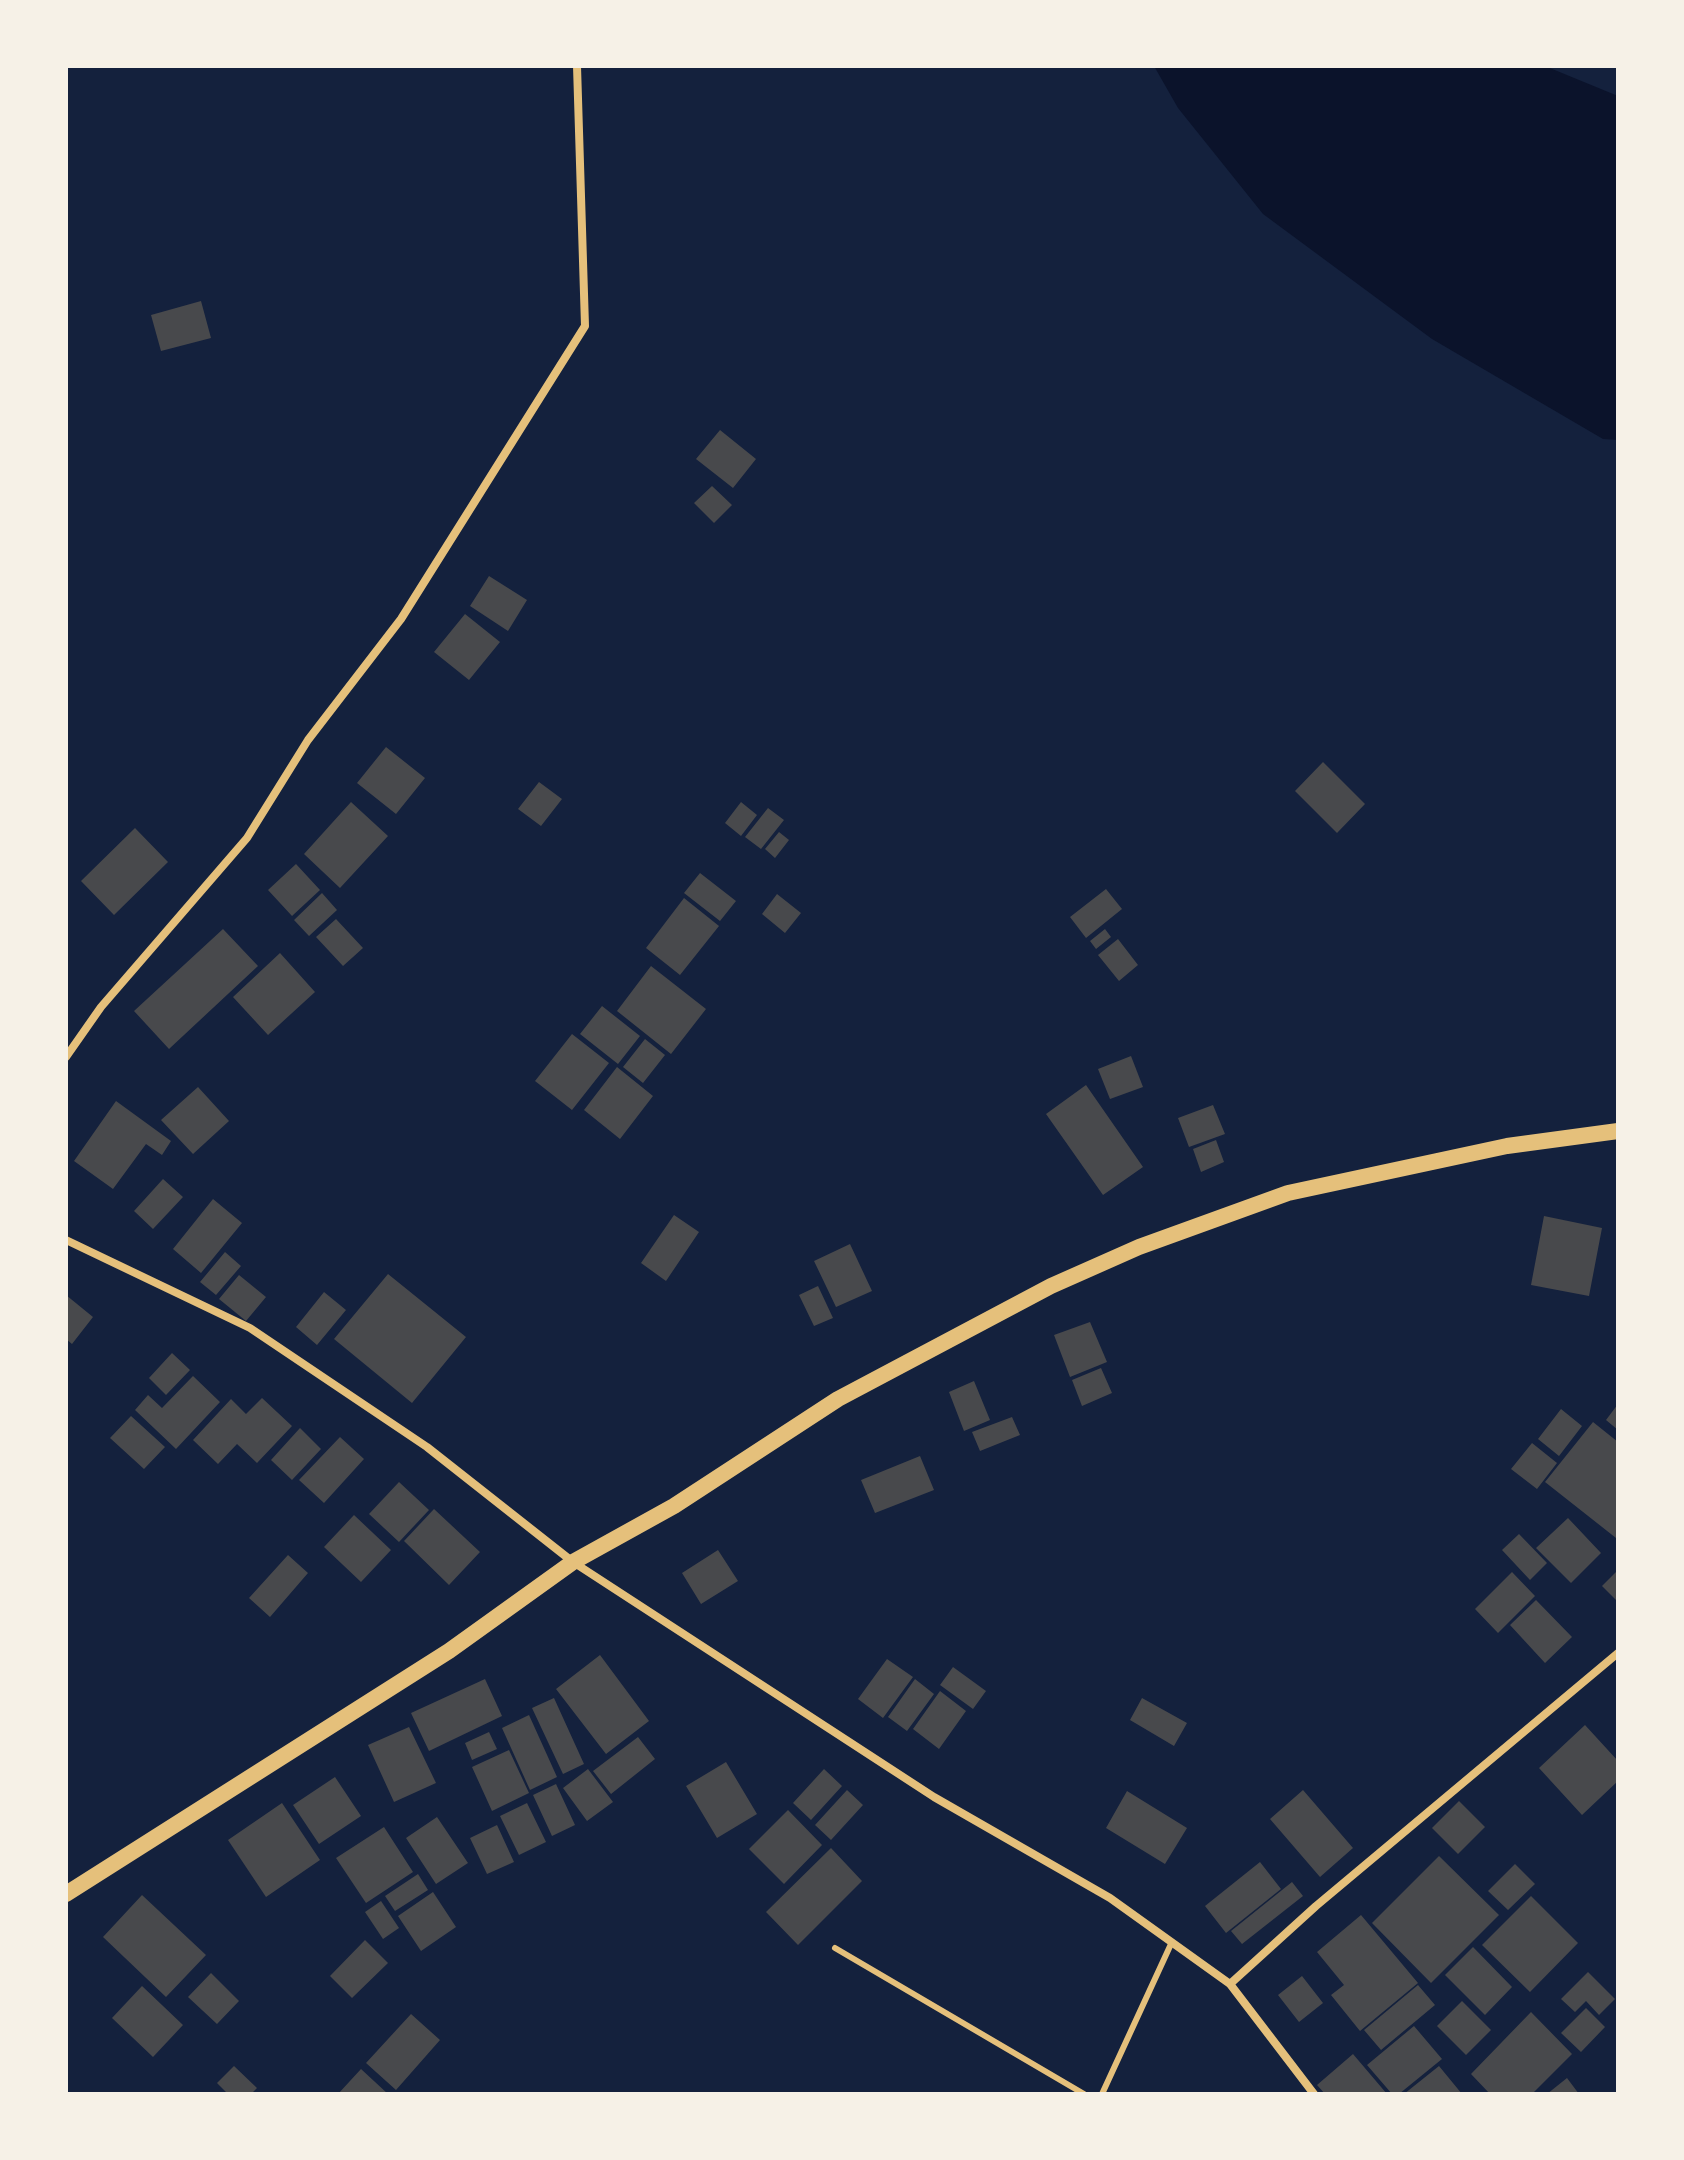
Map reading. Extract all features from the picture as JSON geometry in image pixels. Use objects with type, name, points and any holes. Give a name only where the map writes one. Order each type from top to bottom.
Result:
[{"type":"main road","points":[[66,1894],[449,1651],[573,1562],[674,1506],[838,1399],[1051,1286],[1139,1247],[1288,1193],[1507,1146],[1618,1131]]},
{"type":"street","points":[[66,1057],[101,1007],[247,838],[308,740],[401,619],[585,326],[577,66]]},
{"type":"street","points":[[66,1240],[250,1328],[427,1447],[573,1562],[934,1797],[1110,1898],[1230,1984],[1314,2094]]},
{"type":"street","points":[[1230,1984],[1316,1906],[1618,1653]]},
{"type":"lane","points":[[1102,2094],[1171,1944]]},
{"type":"lane","points":[[835,1948],[1084,2094]]},
{"type":"water","points":[[1154,66],[1545,66],[1618,96],[1618,440],[1603,439],[1432,339],[1263,214],[1178,108]]},
{"type":"building","points":[[201,301],[211,338],[161,351],[151,315]]},
{"type":"building","points":[[720,430],[756,459],[733,488],[696,459]]},
{"type":"building","points":[[712,486],[732,505],[714,523],[694,503]]},
{"type":"building","points":[[489,576],[527,600],[508,631],[470,606]]},
{"type":"building","points":[[465,614],[500,642],[469,680],[434,652]]},
{"type":"building","points":[[386,747],[425,778],[396,814],[357,783]]},
{"type":"building","points":[[1323,762],[1365,804],[1337,833],[1295,791]]},
{"type":"building","points":[[539,782],[562,799],[541,826],[518,809]]},
{"type":"building","points":[[351,802],[388,836],[340,888],[304,854]]},
{"type":"building","points":[[741,802],[757,815],[741,836],[725,823]]},
{"type":"building","points":[[768,808],[784,820],[761,849],[745,837]]},
{"type":"building","points":[[135,828],[168,862],[114,915],[81,881]]},
{"type":"building","points":[[779,832],[789,840],[775,858],[765,849]]},
{"type":"building","points":[[296,864],[320,890],[292,916],[268,890]]},
{"type":"building","points":[[700,873],[736,901],[720,921],[684,893]]},
{"type":"building","points":[[1106,889],[1122,909],[1086,938],[1070,917]]},
{"type":"building","points":[[322,893],[337,910],[309,936],[294,920]]},
{"type":"building","points":[[777,894],[801,913],[785,933],[762,914]]},
{"type":"building","points":[[684,898],[719,926],[680,975],[646,948]]},
{"type":"building","points":[[336,919],[363,948],[343,966],[316,937]]},
{"type":"building","points":[[223,929],[258,966],[169,1049],[134,1011]]},
{"type":"building","points":[[1105,929],[1111,937],[1096,949],[1090,941]]},
{"type":"building","points":[[1118,939],[1138,965],[1119,981],[1098,955]]},
{"type":"building","points":[[280,953],[315,992],[268,1035],[233,997]]},
{"type":"building","points":[[651,966],[706,1009],[671,1054],[617,1011]]},
{"type":"building","points":[[602,1006],[640,1036],[618,1064],[580,1034]]},
{"type":"building","points":[[572,1034],[609,1063],[572,1110],[535,1081]]},
{"type":"building","points":[[645,1039],[665,1055],[643,1083],[623,1067]]},
{"type":"building","points":[[1131,1056],[1143,1087],[1110,1099],[1098,1069]]},
{"type":"building","points":[[617,1067],[653,1096],[620,1139],[584,1110]]},
{"type":"building","points":[[1086,1085],[1143,1167],[1103,1195],[1046,1114]]},
{"type":"building","points":[[198,1087],[229,1121],[193,1154],[161,1120]]},
{"type":"building","points":[[116,1101],[171,1141],[162,1155],[146,1144],[113,1189],[74,1161]]},
{"type":"building","points":[[1213,1105],[1225,1134],[1189,1147],[1178,1118]]},
{"type":"building","points":[[1216,1140],[1224,1162],[1201,1172],[1193,1149]]},
{"type":"building","points":[[163,1179],[183,1197],[153,1229],[134,1211]]},
{"type":"building","points":[[213,1199],[242,1223],[201,1273],[173,1249]]},
{"type":"building","points":[[674,1215],[699,1232],[666,1281],[641,1263]]},
{"type":"building","points":[[1544,1216],[1602,1228],[1589,1296],[1531,1285]]},
{"type":"building","points":[[850,1244],[872,1291],[836,1307],[814,1261]]},
{"type":"building","points":[[225,1252],[241,1266],[216,1295],[200,1282]]},
{"type":"building","points":[[388,1274],[466,1337],[412,1403],[334,1339]]},
{"type":"building","points":[[239,1275],[266,1297],[246,1321],[219,1299]]},
{"type":"building","points":[[818,1286],[833,1318],[814,1326],[799,1295]]},
{"type":"building","points":[[324,1292],[346,1310],[317,1345],[296,1327]]},
{"type":"building","points":[[66,1295],[93,1317],[72,1344],[66,1339]]},
{"type":"building","points":[[1090,1322],[1107,1362],[1070,1377],[1054,1335]]},
{"type":"building","points":[[172,1353],[190,1370],[166,1395],[149,1378]]},
{"type":"building","points":[[1101,1368],[1112,1393],[1082,1406],[1072,1380]]},
{"type":"building","points":[[193,1376],[220,1402],[176,1449],[135,1410],[148,1395],[162,1408]]},
{"type":"building","points":[[974,1381],[990,1420],[964,1431],[949,1392]]},
{"type":"building","points":[[262,1398],[292,1426],[257,1463],[237,1444],[218,1464],[193,1440],[231,1399],[246,1414]]},
{"type":"building","points":[[1618,1404],[1618,1430],[1606,1420]]},
{"type":"building","points":[[1561,1409],[1582,1426],[1559,1456],[1538,1439]]},
{"type":"building","points":[[131,1416],[165,1447],[144,1469],[110,1438]]},
{"type":"building","points":[[1012,1417],[1020,1435],[980,1451],[972,1432]]},
{"type":"building","points":[[1593,1422],[1618,1442],[1616,1538],[1545,1482]]},
{"type":"building","points":[[300,1428],[321,1449],[292,1480],[271,1460]]},
{"type":"building","points":[[340,1437],[364,1459],[324,1503],[299,1480]]},
{"type":"building","points":[[1532,1443],[1557,1463],[1537,1489],[1511,1469]]},
{"type":"building","points":[[920,1456],[934,1490],[875,1513],[861,1480]]},
{"type":"building","points":[[399,1482],[429,1510],[399,1542],[369,1514]]},
{"type":"building","points":[[434,1509],[480,1552],[449,1585],[404,1541]]},
{"type":"building","points":[[354,1515],[391,1550],[361,1582],[324,1547]]},
{"type":"building","points":[[1568,1518],[1601,1553],[1571,1583],[1536,1548]]},
{"type":"building","points":[[1519,1534],[1547,1563],[1530,1580],[1502,1550]]},
{"type":"building","points":[[718,1550],[738,1581],[701,1604],[682,1573]]},
{"type":"building","points":[[288,1555],[308,1573],[270,1617],[249,1598]]},
{"type":"building","points":[[1618,1570],[1618,1602],[1602,1586]]},
{"type":"building","points":[[1512,1572],[1535,1596],[1498,1633],[1475,1609]]},
{"type":"building","points":[[1536,1600],[1572,1637],[1545,1663],[1510,1625]]},
{"type":"building","points":[[600,1655],[649,1721],[606,1754],[556,1689]]},
{"type":"building","points":[[887,1659],[913,1677],[883,1718],[858,1699]]},
{"type":"building","points":[[953,1667],[986,1691],[973,1709],[940,1685]]},
{"type":"building","points":[[485,1679],[502,1716],[429,1751],[411,1713]]},
{"type":"building","points":[[915,1679],[934,1694],[907,1731],[888,1717]]},
{"type":"building","points":[[940,1691],[966,1711],[939,1749],[913,1729]]},
{"type":"building","points":[[554,1698],[584,1764],[563,1774],[532,1708]]},
{"type":"building","points":[[1142,1698],[1187,1723],[1174,1746],[1130,1720]]},
{"type":"building","points":[[529,1715],[557,1777],[530,1790],[502,1728]]},
{"type":"building","points":[[1585,1725],[1618,1761],[1618,1781],[1582,1815],[1539,1768]]},
{"type":"building","points":[[409,1727],[436,1783],[394,1802],[368,1745]]},
{"type":"building","points":[[489,1732],[497,1749],[472,1760],[465,1743]]},
{"type":"building","points":[[638,1737],[655,1759],[611,1794],[593,1771]]},
{"type":"building","points":[[509,1750],[529,1793],[492,1811],[472,1767]]},
{"type":"building","points":[[726,1762],[757,1814],[717,1838],[686,1786]]},
{"type":"building","points":[[588,1769],[613,1802],[587,1821],[563,1788]]},
{"type":"building","points":[[824,1769],[842,1786],[811,1820],[793,1803]]},
{"type":"building","points":[[335,1777],[361,1816],[319,1844],[293,1805]]},
{"type":"building","points":[[556,1784],[575,1825],[552,1836],[533,1795]]},
{"type":"building","points":[[847,1790],[863,1805],[831,1840],[815,1825]]},
{"type":"building","points":[[1303,1790],[1353,1848],[1320,1877],[1270,1819]]},
{"type":"building","points":[[1127,1791],[1187,1828],[1165,1864],[1106,1828]]},
{"type":"building","points":[[1459,1801],[1485,1827],[1458,1854],[1432,1828]]},
{"type":"building","points":[[282,1803],[320,1860],[266,1897],[228,1840]]},
{"type":"building","points":[[527,1803],[546,1842],[519,1855],[500,1816]]},
{"type":"building","points":[[788,1810],[822,1845],[784,1884],[749,1849]]},
{"type":"building","points":[[437,1817],[468,1863],[436,1884],[406,1838]]},
{"type":"building","points":[[497,1825],[514,1862],[487,1874],[470,1838]]},
{"type":"building","points":[[384,1827],[413,1872],[366,1903],[336,1858]]},
{"type":"building","points":[[831,1848],[862,1881],[798,1945],[766,1912]]},
{"type":"building","points":[[1439,1856],[1499,1915],[1431,1983],[1372,1923]]},
{"type":"building","points":[[1260,1862],[1281,1889],[1226,1933],[1205,1906]]},
{"type":"building","points":[[1515,1864],[1535,1884],[1508,1910],[1488,1891]]},
{"type":"building","points":[[418,1874],[428,1890],[395,1911],[385,1896]]},
{"type":"building","points":[[1292,1882],[1303,1896],[1242,1944],[1231,1931]]},
{"type":"building","points":[[433,1892],[456,1927],[421,1951],[398,1916]]},
{"type":"building","points":[[142,1895],[206,1955],[166,1997],[103,1937]]},
{"type":"building","points":[[1531,1896],[1578,1943],[1530,1992],[1482,1945]]},
{"type":"building","points":[[381,1901],[399,1928],[383,1939],[365,1912]]},
{"type":"building","points":[[1361,1915],[1418,1983],[1360,2031],[1331,1995],[1344,1985],[1317,1952]]},
{"type":"building","points":[[365,1940],[388,1963],[352,1998],[330,1976]]},
{"type":"building","points":[[1473,1947],[1512,1987],[1485,2015],[1445,1975]]},
{"type":"building","points":[[1588,1972],[1615,1999],[1599,2015],[1586,2001],[1575,2012],[1561,1999]]},
{"type":"building","points":[[211,1973],[239,2001],[217,2024],[188,1997]]},
{"type":"building","points":[[1302,1976],[1323,2003],[1299,2022],[1278,1995]]},
{"type":"building","points":[[1418,1985],[1435,2005],[1381,2050],[1364,2030]]},
{"type":"building","points":[[142,1986],[183,2025],[153,2057],[112,2018]]},
{"type":"building","points":[[1462,2001],[1491,2030],[1466,2055],[1437,2026]]},
{"type":"building","points":[[1586,2008],[1605,2027],[1581,2052],[1561,2033]]},
{"type":"building","points":[[1531,2012],[1572,2054],[1532,2094],[1490,2094],[1471,2074]]},
{"type":"building","points":[[411,2014],[440,2040],[396,2090],[366,2063]]},
{"type":"building","points":[[1414,2026],[1442,2059],[1399,2094],[1392,2094],[1367,2065]]},
{"type":"building","points":[[1353,2054],[1387,2094],[1325,2094],[1317,2085]]},
{"type":"building","points":[[234,2066],[257,2088],[251,2094],[228,2094],[217,2083]]},
{"type":"building","points":[[1439,2066],[1462,2094],[1404,2094]]},
{"type":"building","points":[[361,2069],[388,2094],[338,2094]]},
{"type":"building","points":[[1567,2078],[1579,2094],[1547,2094]]}]
